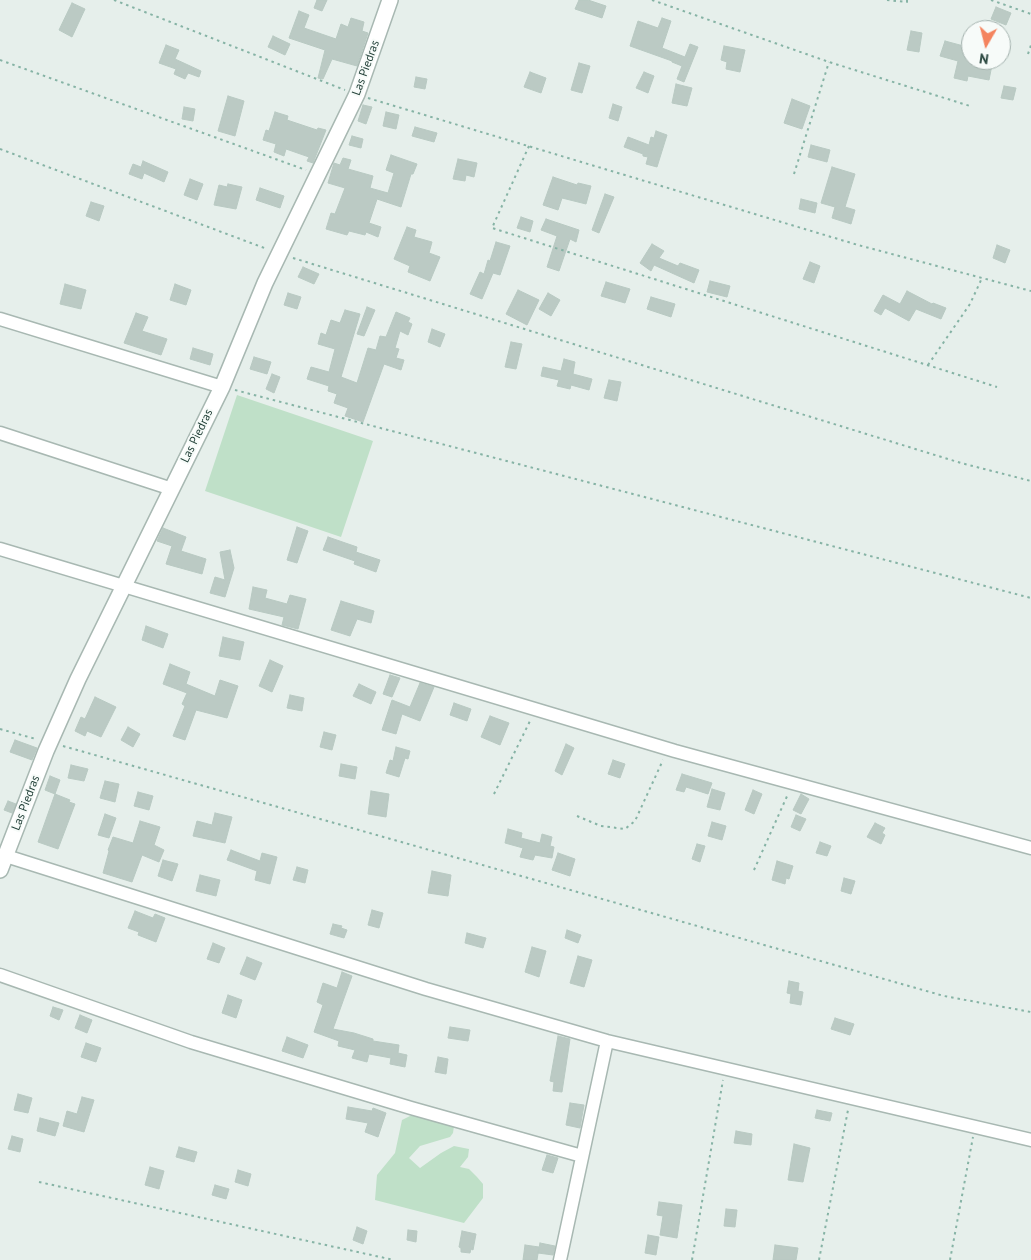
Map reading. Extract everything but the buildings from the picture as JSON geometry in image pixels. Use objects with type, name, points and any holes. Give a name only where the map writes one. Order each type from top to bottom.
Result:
[{"type":"street","name":"Las Piedras","points":[[0,870],[50,742],[78,679],[222,387],[279,254],[356,94],[390,0]]},
{"type":"street","points":[[0,319],[222,387]]},
{"type":"street","points":[[0,433],[172,489]]},
{"type":"street","points":[[0,549],[668,748],[1031,848]]},
{"type":"street","points":[[6,856],[426,989],[607,1041],[1031,1140]]},
{"type":"street","points":[[0,975],[191,1042],[582,1156]]},
{"type":"street","points":[[560,1260],[607,1041]]},
{"type":"path","points":[[114,0],[356,94],[858,245],[1031,291]]},
{"type":"path","points":[[655,0],[829,62],[970,106]]},
{"type":"path","points":[[887,0],[906,2],[907,0]]},
{"type":"path","points":[[991,0],[1031,14]]},
{"type":"path","points":[[1028,54],[1031,45]]},
{"type":"path","points":[[0,60],[317,174]]},
{"type":"path","points":[[794,174],[829,62]]},
{"type":"path","points":[[529,146],[492,228],[997,387]]},
{"type":"path","points":[[0,149],[279,254],[962,463],[1031,480]]},
{"type":"path","points":[[928,365],[970,304],[982,278]]},
{"type":"path","points":[[222,387],[1031,598]]},
{"type":"path","points":[[494,794],[537,708]]},
{"type":"path","points":[[0,729],[944,996],[1031,1012]]},
{"type":"path","points":[[577,816],[601,826],[625,829],[635,821],[668,748]]},
{"type":"path","points":[[754,870],[793,783]]},
{"type":"path","points":[[692,1260],[725,1069]]},
{"type":"path","points":[[819,1260],[850,1098]]},
{"type":"path","points":[[950,1260],[974,1127]]},
{"type":"path","points":[[39,1182],[394,1260]]},
{"type":"green space","points":[[237,395],[373,441],[341,537],[205,491]]},
{"type":"green space","points":[[414,1114],[454,1126],[450,1137],[420,1146],[409,1158],[420,1168],[454,1146],[469,1149],[468,1157],[460,1167],[469,1169],[483,1184],[483,1198],[464,1223],[375,1200],[377,1175],[395,1153],[402,1120]]}]
